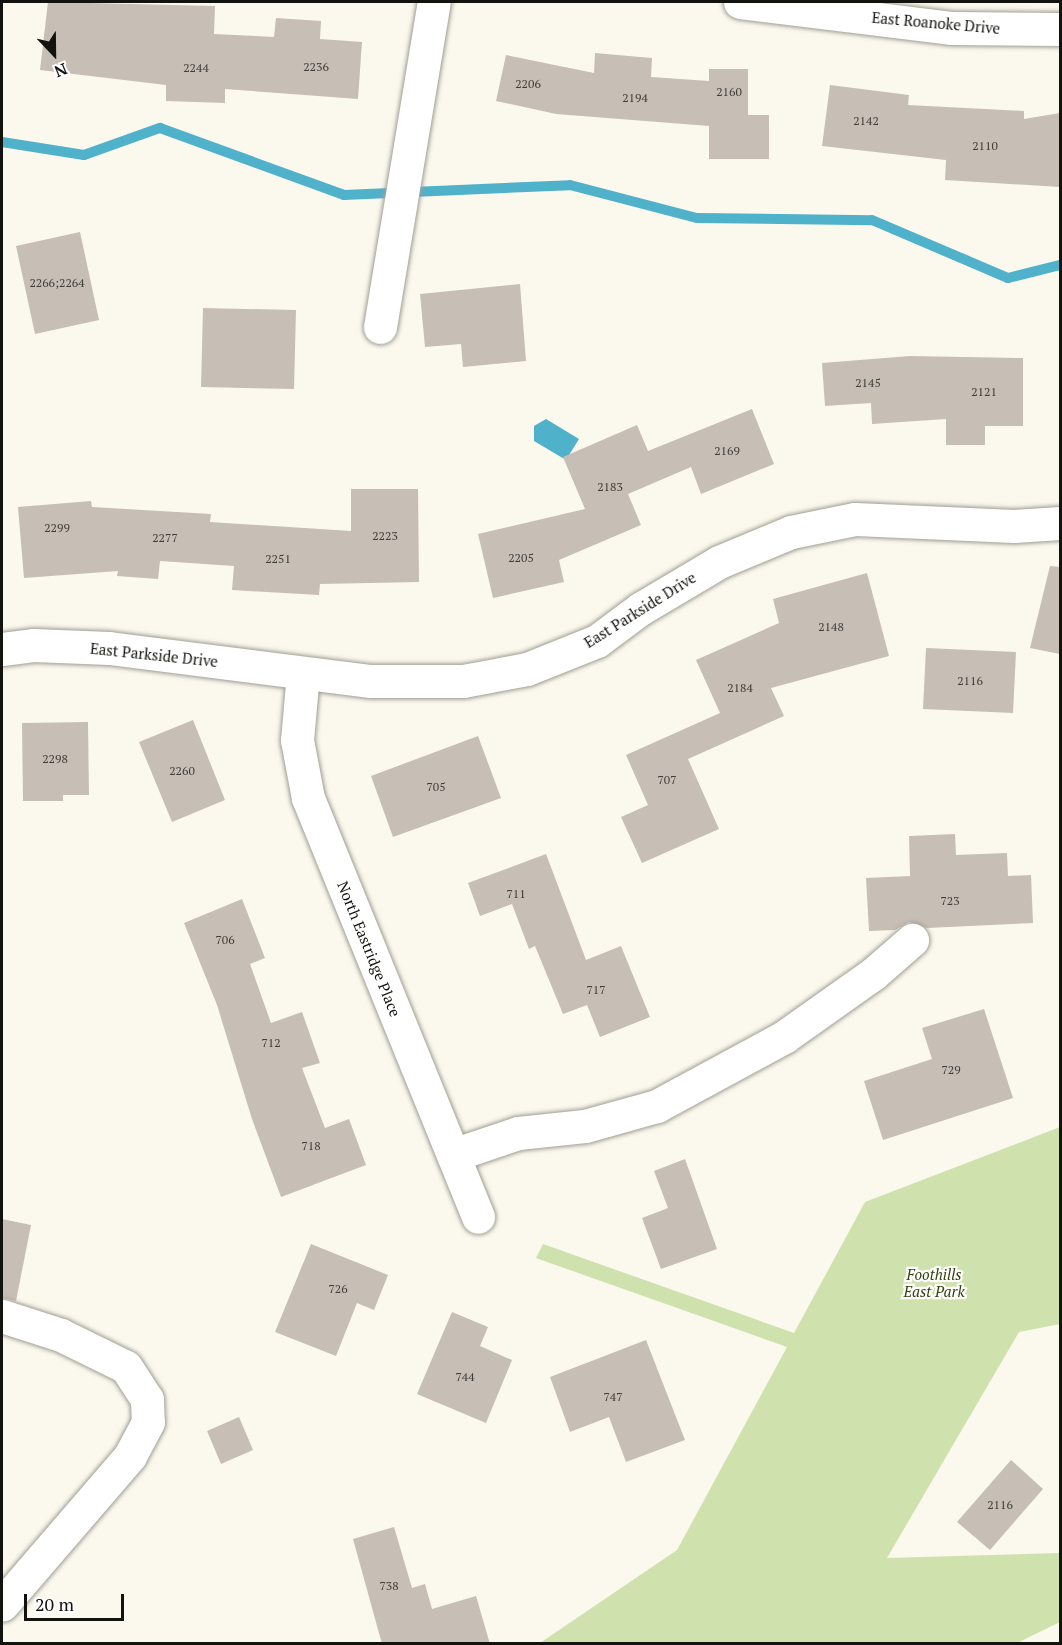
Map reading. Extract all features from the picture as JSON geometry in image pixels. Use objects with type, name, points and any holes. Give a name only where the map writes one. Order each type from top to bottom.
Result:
[{"type":"street","points":[[380,327],[434,2]]},
{"type":"street","name":"East Roanoke Drive","points":[[740,2],[952,28],[1060,29]]},
{"type":"street","name":"East Parkside Drive","points":[[2,649],[33,645],[110,648],[371,681],[463,681],[526,669],[597,641],[640,609],[719,562],[791,532],[844,521],[1060,523]]},
{"type":"street","name":"North Eastridge Place","points":[[303,672],[297,740],[308,798],[478,1217]]},
{"type":"street","points":[[453,1155],[518,1133],[585,1126],[657,1106],[784,1037],[873,974],[912,940]]},
{"type":"street","points":[[2,1316],[62,1335],[126,1367],[147,1399],[148,1422],[130,1456],[2,1605]]},
{"type":"green space","name":"Foothills East Park","points":[[1060,1127],[1060,1324],[1019,1332],[887,1558],[1060,1553],[1060,1622],[1015,1644],[540,1643],[677,1550],[787,1347],[536,1258],[543,1244],[794,1333],[865,1202]]},
{"type":"water","points":[[546,419],[579,439],[566,460],[534,441],[534,426]]},
{"type":"building","points":[[48,2],[215,6],[214,34],[274,37],[276,18],[321,21],[320,39],[362,42],[358,99],[225,89],[225,103],[166,101],[166,85],[40,70]]},
{"type":"building","points":[[595,53],[652,58],[651,77],[709,81],[709,69],[748,69],[748,115],[769,115],[769,159],[709,159],[709,126],[556,114],[496,101],[506,55],[594,73]]},
{"type":"building","points":[[830,85],[909,95],[908,105],[1024,111],[1024,119],[1060,113],[1060,187],[945,180],[946,160],[822,146]]},
{"type":"building","points":[[80,232],[99,320],[35,334],[16,246]]},
{"type":"building","points":[[520,284],[526,361],[463,367],[461,344],[425,347],[420,294]]},
{"type":"building","points":[[203,308],[296,310],[294,389],[201,387]]},
{"type":"building","points":[[910,356],[1023,358],[1023,426],[985,426],[985,445],[946,445],[946,419],[872,424],[871,403],[825,406],[822,363]]},
{"type":"building","points":[[752,409],[774,464],[701,494],[691,467],[628,494],[641,525],[559,560],[564,582],[493,598],[478,534],[585,509],[563,457],[637,425],[648,451]]},
{"type":"building","points":[[351,489],[418,489],[419,582],[320,584],[319,595],[232,590],[234,566],[160,561],[158,579],[117,576],[118,571],[24,578],[18,507],[91,501],[92,507],[211,514],[210,522],[351,531]]},
{"type":"building","points":[[1050,566],[1060,567],[1060,654],[1030,648]]},
{"type":"building","points":[[867,573],[889,656],[771,688],[784,716],[688,759],[719,829],[642,863],[621,817],[648,805],[626,755],[720,713],[696,660],[779,623],[773,599]]},
{"type":"building","points":[[926,648],[1016,652],[1013,713],[923,709]]},
{"type":"building","points":[[193,720],[225,800],[172,822],[139,742]]},
{"type":"building","points":[[88,722],[89,795],[63,795],[63,801],[23,801],[22,723]]},
{"type":"building","points":[[478,736],[501,798],[393,837],[371,776]]},
{"type":"building","points":[[955,834],[956,855],[1007,853],[1008,876],[1031,875],[1033,923],[927,928],[909,922],[895,930],[869,931],[866,878],[910,876],[909,836]]},
{"type":"building","points":[[546,854],[586,960],[621,946],[650,1017],[600,1037],[587,1005],[563,1014],[535,946],[529,949],[512,904],[480,916],[468,883]]},
{"type":"building","points":[[242,899],[265,958],[250,964],[271,1023],[302,1012],[320,1063],[302,1068],[325,1128],[349,1119],[366,1165],[281,1197],[252,1119],[217,1005],[184,923]]},
{"type":"building","points":[[984,1009],[1013,1098],[883,1140],[864,1081],[932,1059],[922,1028]]},
{"type":"building","points":[[685,1159],[717,1249],[661,1269],[642,1218],[668,1208],[654,1171]]},
{"type":"building","points":[[2,1219],[31,1225],[16,1301],[2,1298]]},
{"type":"building","points":[[311,1244],[388,1275],[374,1310],[357,1303],[336,1356],[275,1332]]},
{"type":"building","points":[[452,1312],[488,1327],[480,1346],[512,1360],[486,1423],[417,1394]]},
{"type":"building","points":[[646,1340],[685,1440],[626,1462],[609,1417],[570,1432],[550,1377]]},
{"type":"building","points":[[239,1417],[253,1450],[221,1464],[207,1431]]},
{"type":"building","points":[[1011,1460],[1043,1489],[990,1550],[957,1522]]},
{"type":"building","points":[[394,1527],[412,1588],[425,1584],[432,1609],[476,1596],[490,1644],[382,1644],[353,1539]]},
{"type":"waterway","points":[[2,142],[84,155],[160,128],[344,195],[570,185],[697,218],[872,220],[1008,278],[1060,265]]}]
